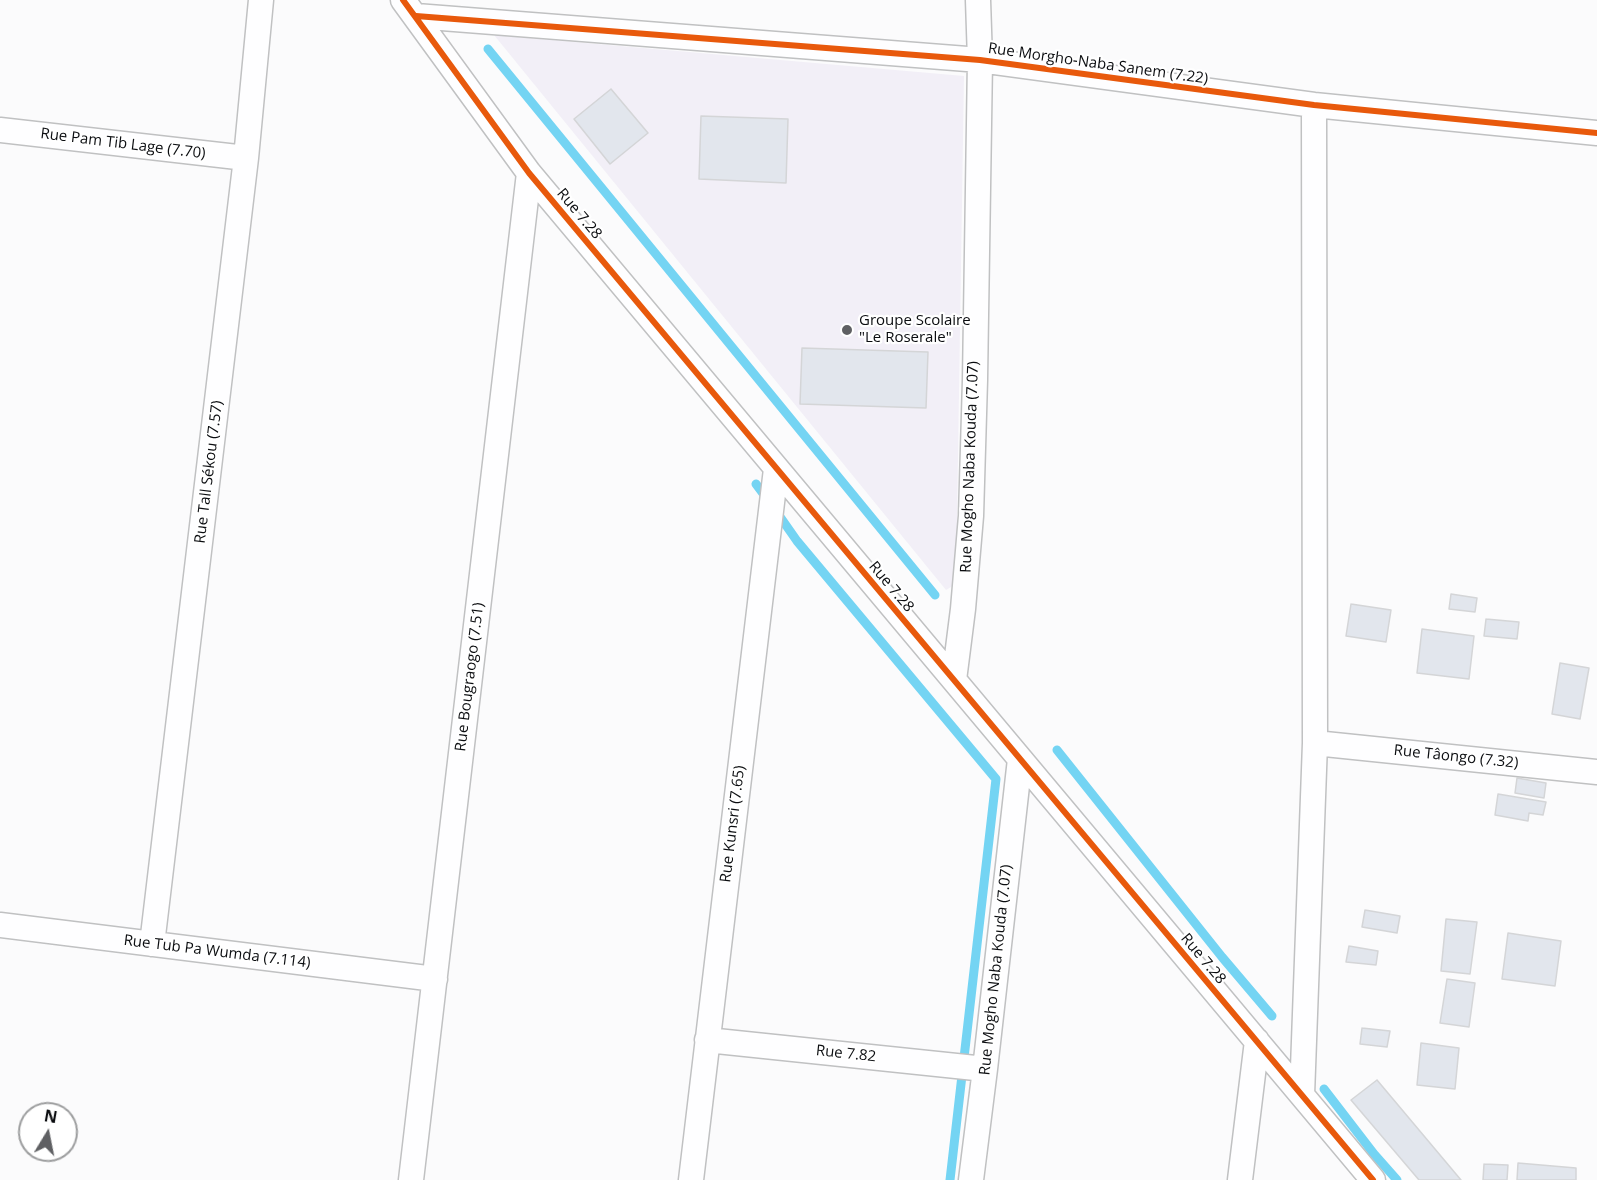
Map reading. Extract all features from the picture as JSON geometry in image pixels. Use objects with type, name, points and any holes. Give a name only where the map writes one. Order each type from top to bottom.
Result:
[{"type":"street","name":"Rue Tall Sékou (7.57)","points":[[152,944],[246,158],[261,0]]},
{"type":"street","name":"Rue Mogho Naba Kouda (7.07)","points":[[954,680],[963,609],[970,516],[980,60],[978,0]]},
{"type":"street","name":"Rue Morgho-Naba Sanem (7.22)","points":[[409,8],[980,60],[1314,105],[1597,133]]},
{"type":"street","name":"Rue 7.28","points":[[409,8],[529,173],[1373,1180]]},
{"type":"street","points":[[1302,1095],[1315,742],[1314,105]]},
{"type":"street","name":"Rue Pam Tib Lage (7.70)","points":[[0,130],[246,158]]},
{"type":"street","name":"Rue Bougraogo (7.51)","points":[[411,1180],[529,173]]},
{"type":"street","name":"Rue Kunsri (7.65)","points":[[691,1180],[776,469]]},
{"type":"street","name":"Rue Tâongo (7.32)","points":[[1315,742],[1597,772]]},
{"type":"street","name":"Rue Mogho Naba Kouda (7.07)","points":[[971,1180],[1020,759]]},
{"type":"street","name":"Rue Tub Pa Wumda (7.114)","points":[[0,925],[435,978]]},
{"type":"street","name":"Rue 7.82","points":[[707,1040],[985,1069]]},
{"type":"street","points":[[1240,1180],[1257,1041]]},
{"type":"shaded area","name":"Groupe Scolaire \"Le Roserale\"","points":[[494,35],[964,76],[956,584],[946,590]]},
{"type":"building","points":[[611,89],[648,133],[610,164],[574,119]]},
{"type":"building","points":[[701,116],[788,119],[786,183],[699,179]]},
{"type":"building","points":[[802,348],[928,352],[926,408],[800,404]]},
{"type":"building","points":[[1451,594],[1477,598],[1475,612],[1449,609]]},
{"type":"building","points":[[1351,604],[1391,610],[1386,642],[1346,636]]},
{"type":"building","points":[[1486,619],[1519,622],[1517,639],[1484,636]]},
{"type":"building","points":[[1422,629],[1474,636],[1469,679],[1417,673]]},
{"type":"building","points":[[1560,663],[1589,668],[1580,719],[1552,714]]},
{"type":"building","points":[[1517,778],[1546,783],[1544,798],[1515,793]]},
{"type":"building","points":[[1498,794],[1546,802],[1543,815],[1529,813],[1528,821],[1495,815]]},
{"type":"building","points":[[1365,910],[1400,916],[1397,933],[1362,927]]},
{"type":"building","points":[[1446,919],[1477,922],[1470,974],[1441,971]]},
{"type":"building","points":[[1508,933],[1561,941],[1555,986],[1502,979]]},
{"type":"building","points":[[1349,946],[1378,951],[1376,965],[1346,962]]},
{"type":"building","points":[[1447,979],[1475,983],[1469,1027],[1440,1023]]},
{"type":"building","points":[[1362,1028],[1390,1031],[1387,1047],[1360,1044]]},
{"type":"building","points":[[1421,1043],[1459,1048],[1455,1089],[1417,1085]]},
{"type":"building","points":[[1377,1080],[1461,1180],[1419,1180],[1351,1100]]},
{"type":"building","points":[[1518,1163],[1576,1168],[1576,1180],[1517,1180]]},
{"type":"building","points":[[1484,1164],[1508,1165],[1507,1180],[1483,1180]]},
{"type":"waterway","points":[[488,49],[935,595]]},
{"type":"waterway","points":[[756,484],[768,500]]},
{"type":"waterway","points":[[776,511],[797,541],[996,779],[950,1180]]},
{"type":"waterway","points":[[1057,750],[1272,1016]]},
{"type":"waterway","points":[[1324,1089],[1397,1180]]},
{"type":"cycle path","points":[[403,0],[529,173],[1373,1180]]},
{"type":"cycle path","points":[[416,16],[980,60],[1314,105],[1597,133]]},
{"type":"place","name":"Groupe Scolaire \"Le Roserale\"","points":[[847,330]]}]
